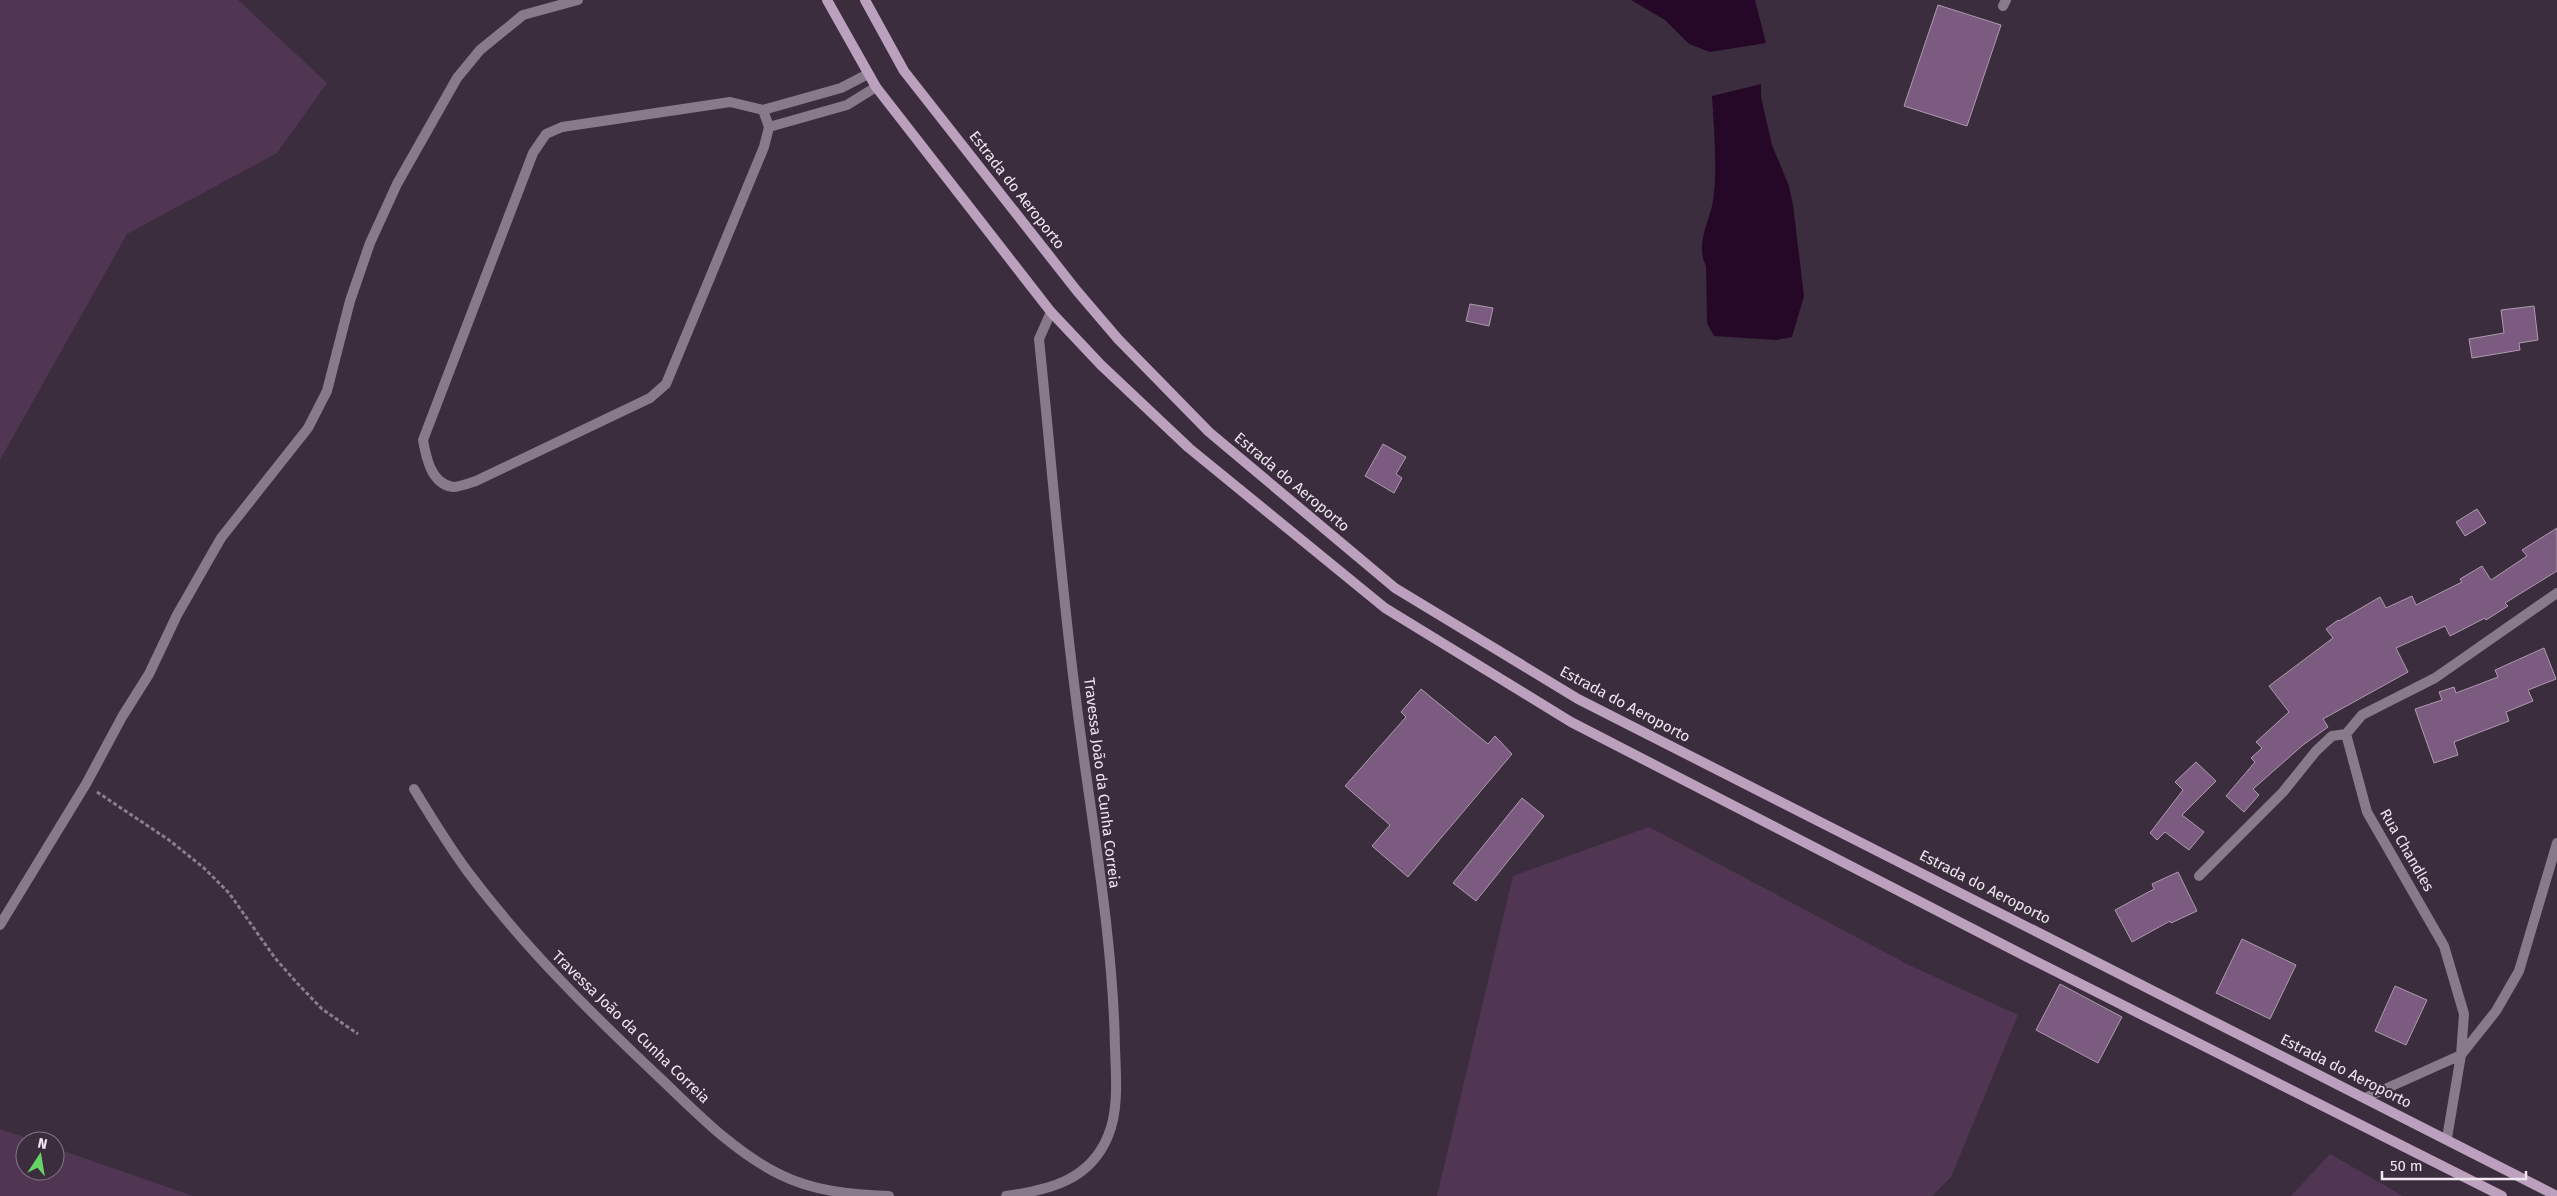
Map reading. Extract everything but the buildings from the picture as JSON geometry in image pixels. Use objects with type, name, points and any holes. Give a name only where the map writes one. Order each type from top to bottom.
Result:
[{"type":"main road","points":[[827,0],[876,87],[1051,312],[1101,365],[1189,448],[1385,608],[1571,722],[2030,959],[2502,1196]]},
{"type":"main road","name":"Estrada do Aeroporto","points":[[865,0],[904,71],[1077,291],[1118,339],[1209,432],[1395,588],[1578,699],[2447,1138],[2557,1196]]},
{"type":"street","points":[[0,925],[86,784],[149,674],[177,615],[221,538],[261,485],[288,455],[308,428],[327,391],[340,347],[350,301],[370,242],[401,175],[457,78],[480,50],[523,15],[578,0]]},
{"type":"street","points":[[763,110],[769,128],[764,146],[666,384],[650,398],[476,481],[453,487],[439,480],[427,462],[423,440],[533,153],[546,134],[562,128],[730,102],[763,110],[842,88],[868,74]]},
{"type":"street","points":[[769,128],[847,105],[876,87]]},
{"type":"street","name":"Travessa João da Cunha Correia","points":[[1006,1196],[1041,1191],[1082,1173],[1096,1158],[1109,1134],[1115,1103],[1115,1017],[1110,964],[1074,688],[1039,339],[1051,312]]},
{"type":"street","points":[[2199,876],[2284,792],[2316,751],[2332,736],[2346,734],[2362,716],[2435,678],[2557,593]]},
{"type":"street","name":"Rua Chandles","points":[[2346,734],[2367,812],[2444,946],[2464,1014],[2461,1055],[2447,1138]]},
{"type":"street","name":"Travessa João da Cunha Correia","points":[[414,789],[468,872],[541,961],[590,1012],[729,1143],[780,1174],[801,1182],[832,1191],[890,1196]]},
{"type":"street","points":[[2365,1098],[2461,1055],[2496,1011],[2519,971],[2557,843]]},
{"type":"path","points":[[86,784],[169,840],[204,868],[229,893],[270,951],[297,983],[322,1009],[358,1034]]},
{"type":"shaded area","points":[[0,0],[238,0],[327,83],[277,153],[127,234],[0,460]]},
{"type":"shaded area","points":[[1631,0],[1755,0],[1766,43],[1710,52],[1689,44],[1665,20]]},
{"type":"shaded area","points":[[1761,84],[1761,97],[1772,145],[1789,186],[1793,205],[1804,296],[1792,337],[1776,340],[1714,336],[1707,323],[1706,266],[1702,251],[1703,236],[1712,206],[1715,181],[1712,96]]},
{"type":"shaded area","points":[[1649,827],[1909,965],[2018,1015],[1951,1177],[1932,1196],[1437,1196],[1513,876]]},
{"type":"shaded area","points":[[0,1129],[15,1134],[15,1181],[65,1181],[65,1151],[193,1196],[0,1196]]},
{"type":"shaded area","points":[[2330,1154],[2403,1196],[2291,1196]]}]
